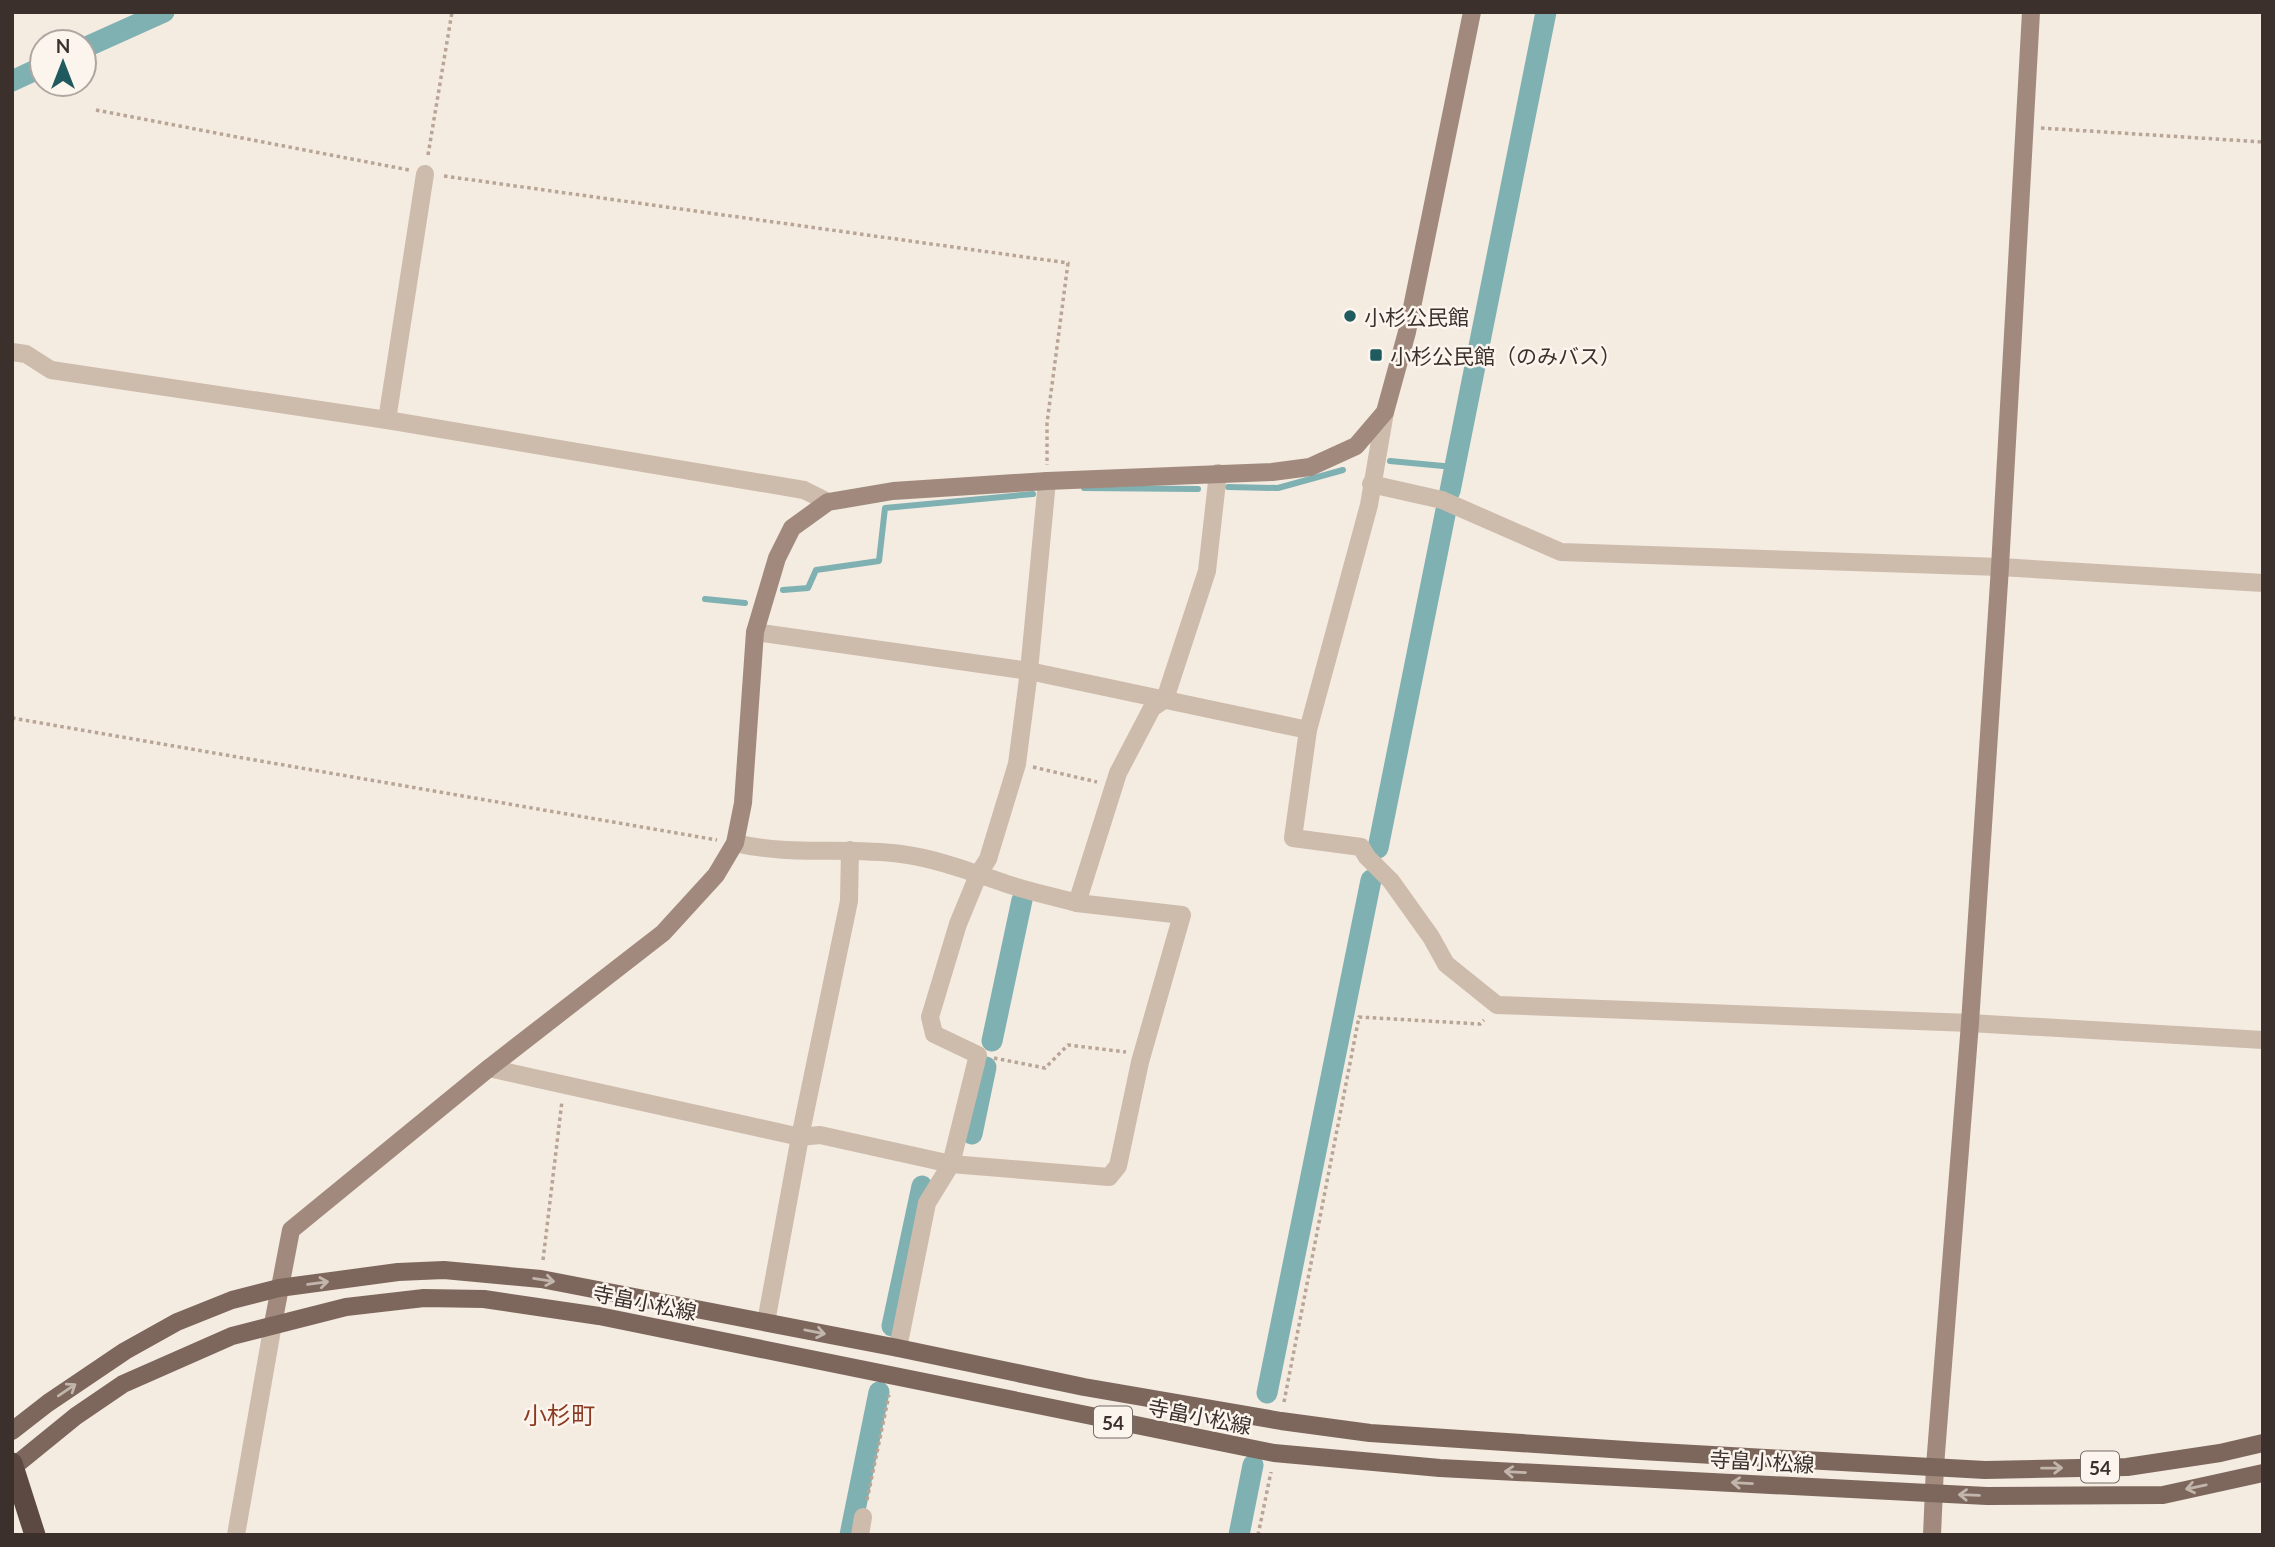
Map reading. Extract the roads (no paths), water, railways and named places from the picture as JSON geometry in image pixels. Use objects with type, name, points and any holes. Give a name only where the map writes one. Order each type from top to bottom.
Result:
[{"type":"highway","points":[[13,1466],[35,1535]]},
{"type":"main road","name":"寺畠小松線","points":[[12,1431],[125,1350],[166,1328],[232,1300],[279,1289],[398,1272],[444,1270],[541,1279],[1084,1387],[1281,1421],[1370,1433],[1985,1470],[2127,1467],[2220,1453],[2263,1443]]},
{"type":"main road","name":"寺畠小松線","points":[[13,1466],[76,1416],[123,1384],[232,1336],[273,1324],[372,1303],[424,1298],[484,1299],[599,1316],[1274,1453],[1440,1468],[2012,1496],[2163,1494],[2263,1473]]},
{"type":"street","points":[[1472,12],[1407,332],[1385,412],[1369,505],[1308,730],[1293,838],[1361,846],[1367,857],[1391,881],[1431,937],[1446,964],[1497,1005],[1970,1023],[2263,1040]]},
{"type":"street","points":[[1933,1535],[1935,1466],[1970,1023],[2000,567],[2031,12]]},
{"type":"street","points":[[387,420],[425,173]]},
{"type":"street","points":[[12,352],[26,354],[51,370],[387,420],[804,490],[828,502]]},
{"type":"street","points":[[236,1535],[291,1230],[489,1068],[663,933],[716,875],[735,843],[743,803],[755,632],[777,558],[792,528],[828,502],[893,491],[1046,481],[1272,472],[1310,467],[1356,446],[1385,412]]},
{"type":"street","points":[[1077,903],[1118,773],[1152,708],[1166,699],[1207,570],[1218,473]]},
{"type":"street","points":[[898,1348],[927,1203],[951,1164],[978,1055],[934,1034],[930,1017],[958,924],[979,873],[988,859],[1017,764],[1029,671],[1046,481]]},
{"type":"street","points":[[1371,484],[1442,500],[1561,552],[2000,567],[2263,583]]},
{"type":"street","points":[[755,632],[1029,671],[1308,730]]},
{"type":"street","points":[[489,1068],[800,1137],[820,1135],[951,1164],[1109,1177],[1118,1166],[1142,1054],[1182,915],[1077,903],[905,854],[850,850],[759,849],[735,843]]},
{"type":"street","points":[[766,1322],[800,1137],[849,901],[850,850]]},
{"type":"waterway","points":[[98,42],[164,12]]},
{"type":"waterway","points":[[1450,491],[1546,12]]},
{"type":"waterway","points":[[12,81],[28,74]]},
{"type":"waterway","points":[[1390,461],[1454,467]]},
{"type":"waterway","points":[[1228,487],[1278,488],[1343,470]]},
{"type":"waterway","points":[[1084,488],[1198,489]]},
{"type":"waterway","points":[[783,590],[808,588],[816,570],[879,561],[885,508],[1033,494]]},
{"type":"waterway","points":[[1378,848],[1446,510]]},
{"type":"waterway","points":[[705,599],[745,603]]},
{"type":"waterway","points":[[1267,1393],[1371,880]]},
{"type":"waterway","points":[[992,1041],[1022,900]]},
{"type":"waterway","points":[[972,1134],[986,1067]]},
{"type":"waterway","points":[[892,1326],[922,1186]]},
{"type":"waterway","points":[[850,1535],[879,1392]]},
{"type":"waterway","points":[[1239,1535],[1253,1465]]},
{"type":"place","name":"小杉公民館","points":[[1350,316]]},
{"type":"place","name":"小杉公民館（のみバス）","points":[[1376,355]]},
{"type":"district","name":"小杉町","points":[[559,1414]]}]
